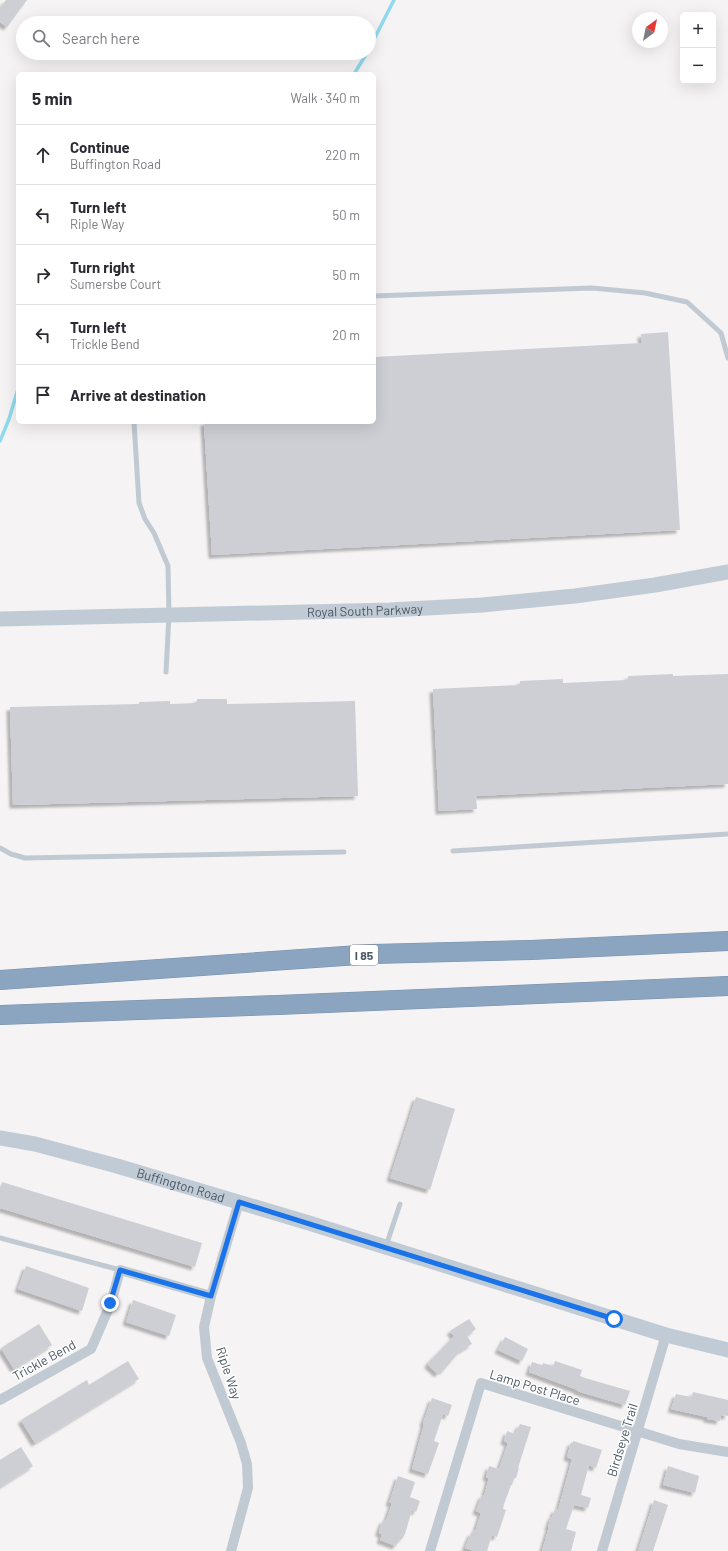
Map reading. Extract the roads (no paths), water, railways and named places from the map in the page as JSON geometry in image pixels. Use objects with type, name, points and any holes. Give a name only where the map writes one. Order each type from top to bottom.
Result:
[{"type":"highway","name":"I 85","points":[[0,980],[373,954],[531,950],[728,941]]},
{"type":"highway","points":[[0,1015],[728,986]]},
{"type":"street","name":"Royal South Parkway","points":[[0,619],[390,610],[482,605],[655,586],[728,572]]},
{"type":"street","name":"Buffington Road","points":[[0,1138],[35,1144],[117,1166],[386,1247],[666,1336],[728,1350]]},
{"type":"street","name":"Riple Way","points":[[231,1551],[248,1488],[247,1464],[241,1443],[207,1358],[204,1328],[211,1296],[239,1202]]},
{"type":"street","points":[[120,1270],[211,1296]]},
{"type":"street","name":"Trickle Bend","points":[[0,1400],[91,1349],[110,1303],[120,1270]]},
{"type":"street","name":"Birdseye Trail","points":[[602,1551],[666,1336]]},
{"type":"street","name":"Lamp Post Place","points":[[430,1551],[481,1383],[679,1444],[728,1452]]},
{"type":"lane","points":[[376,296],[592,288],[645,293],[687,302],[721,333],[728,358]]},
{"type":"lane","points":[[134,424],[139,503],[145,519],[154,533],[168,566],[169,615],[166,672]]},
{"type":"lane","points":[[453,851],[728,834]]},
{"type":"lane","points":[[0,848],[11,854],[25,858],[344,852]]},
{"type":"lane","points":[[386,1247],[400,1204]]},
{"type":"lane","points":[[0,1238],[120,1270]]},
{"type":"waterway","points":[[376,35],[394,0]]},
{"type":"waterway","points":[[355,72],[363,60]]},
{"type":"waterway","points":[[0,441],[16,396]]}]
